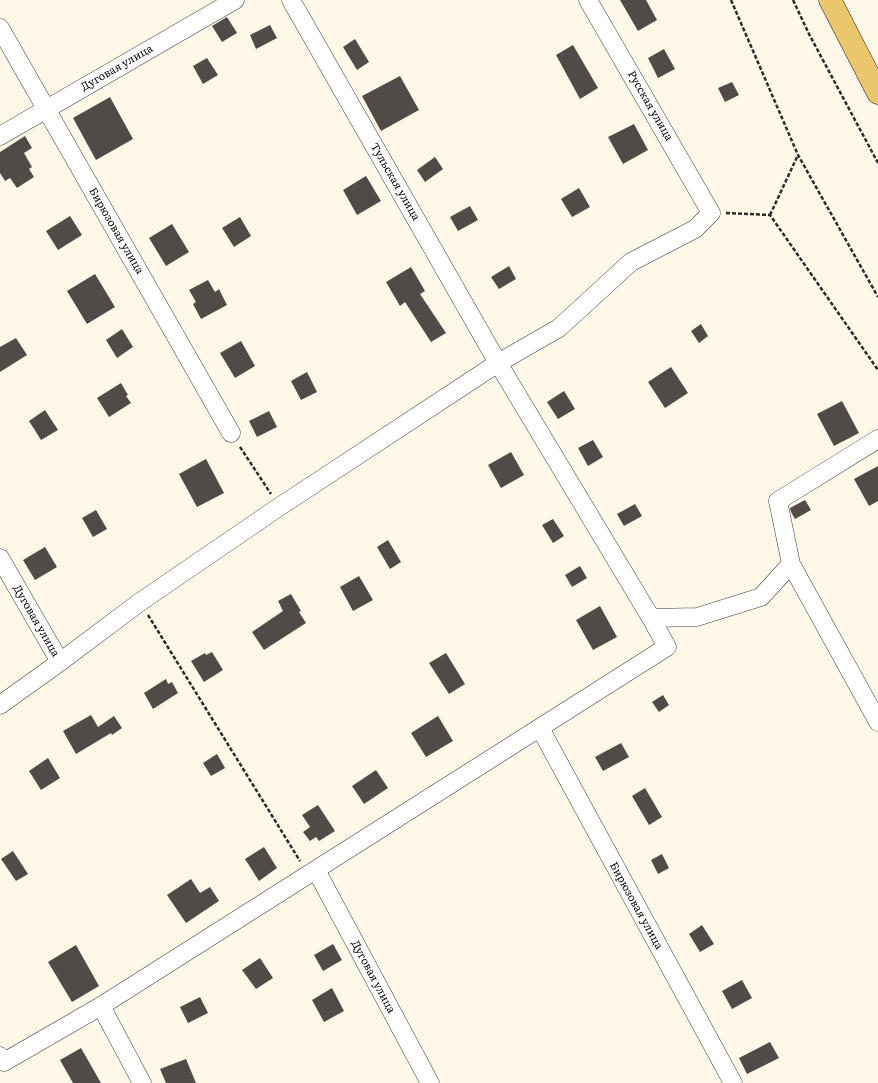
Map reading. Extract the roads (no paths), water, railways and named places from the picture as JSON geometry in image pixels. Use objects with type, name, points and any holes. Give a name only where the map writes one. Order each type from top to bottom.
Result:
[{"type":"main road","points":[[830,0],[878,93]]},
{"type":"street","name":"Дуговая улица","points":[[0,136],[235,0]]},
{"type":"street","name":"Тульская улица","points":[[291,0],[498,363],[667,647],[540,728]]},
{"type":"street","name":"Русская улица","points":[[498,363],[559,328],[631,262],[695,229],[711,213],[588,0]]},
{"type":"street","name":"Бирюзовая улица","points":[[0,28],[231,434]]},
{"type":"street","points":[[0,705],[140,602],[279,507],[498,363]]},
{"type":"street","points":[[878,439],[778,500],[791,564],[878,722]]},
{"type":"street","name":"Дуговая улица","points":[[0,558],[60,662]]},
{"type":"street","points":[[651,618],[697,617],[761,597],[791,564]]},
{"type":"street","name":"Бирюзовая улица","points":[[540,728],[733,1083]]},
{"type":"street","points":[[0,1056],[4,1062],[101,1006],[540,728]]},
{"type":"street","name":"Дуговая улица","points":[[312,873],[430,1083]]},
{"type":"street","points":[[101,1006],[142,1083]]}]
